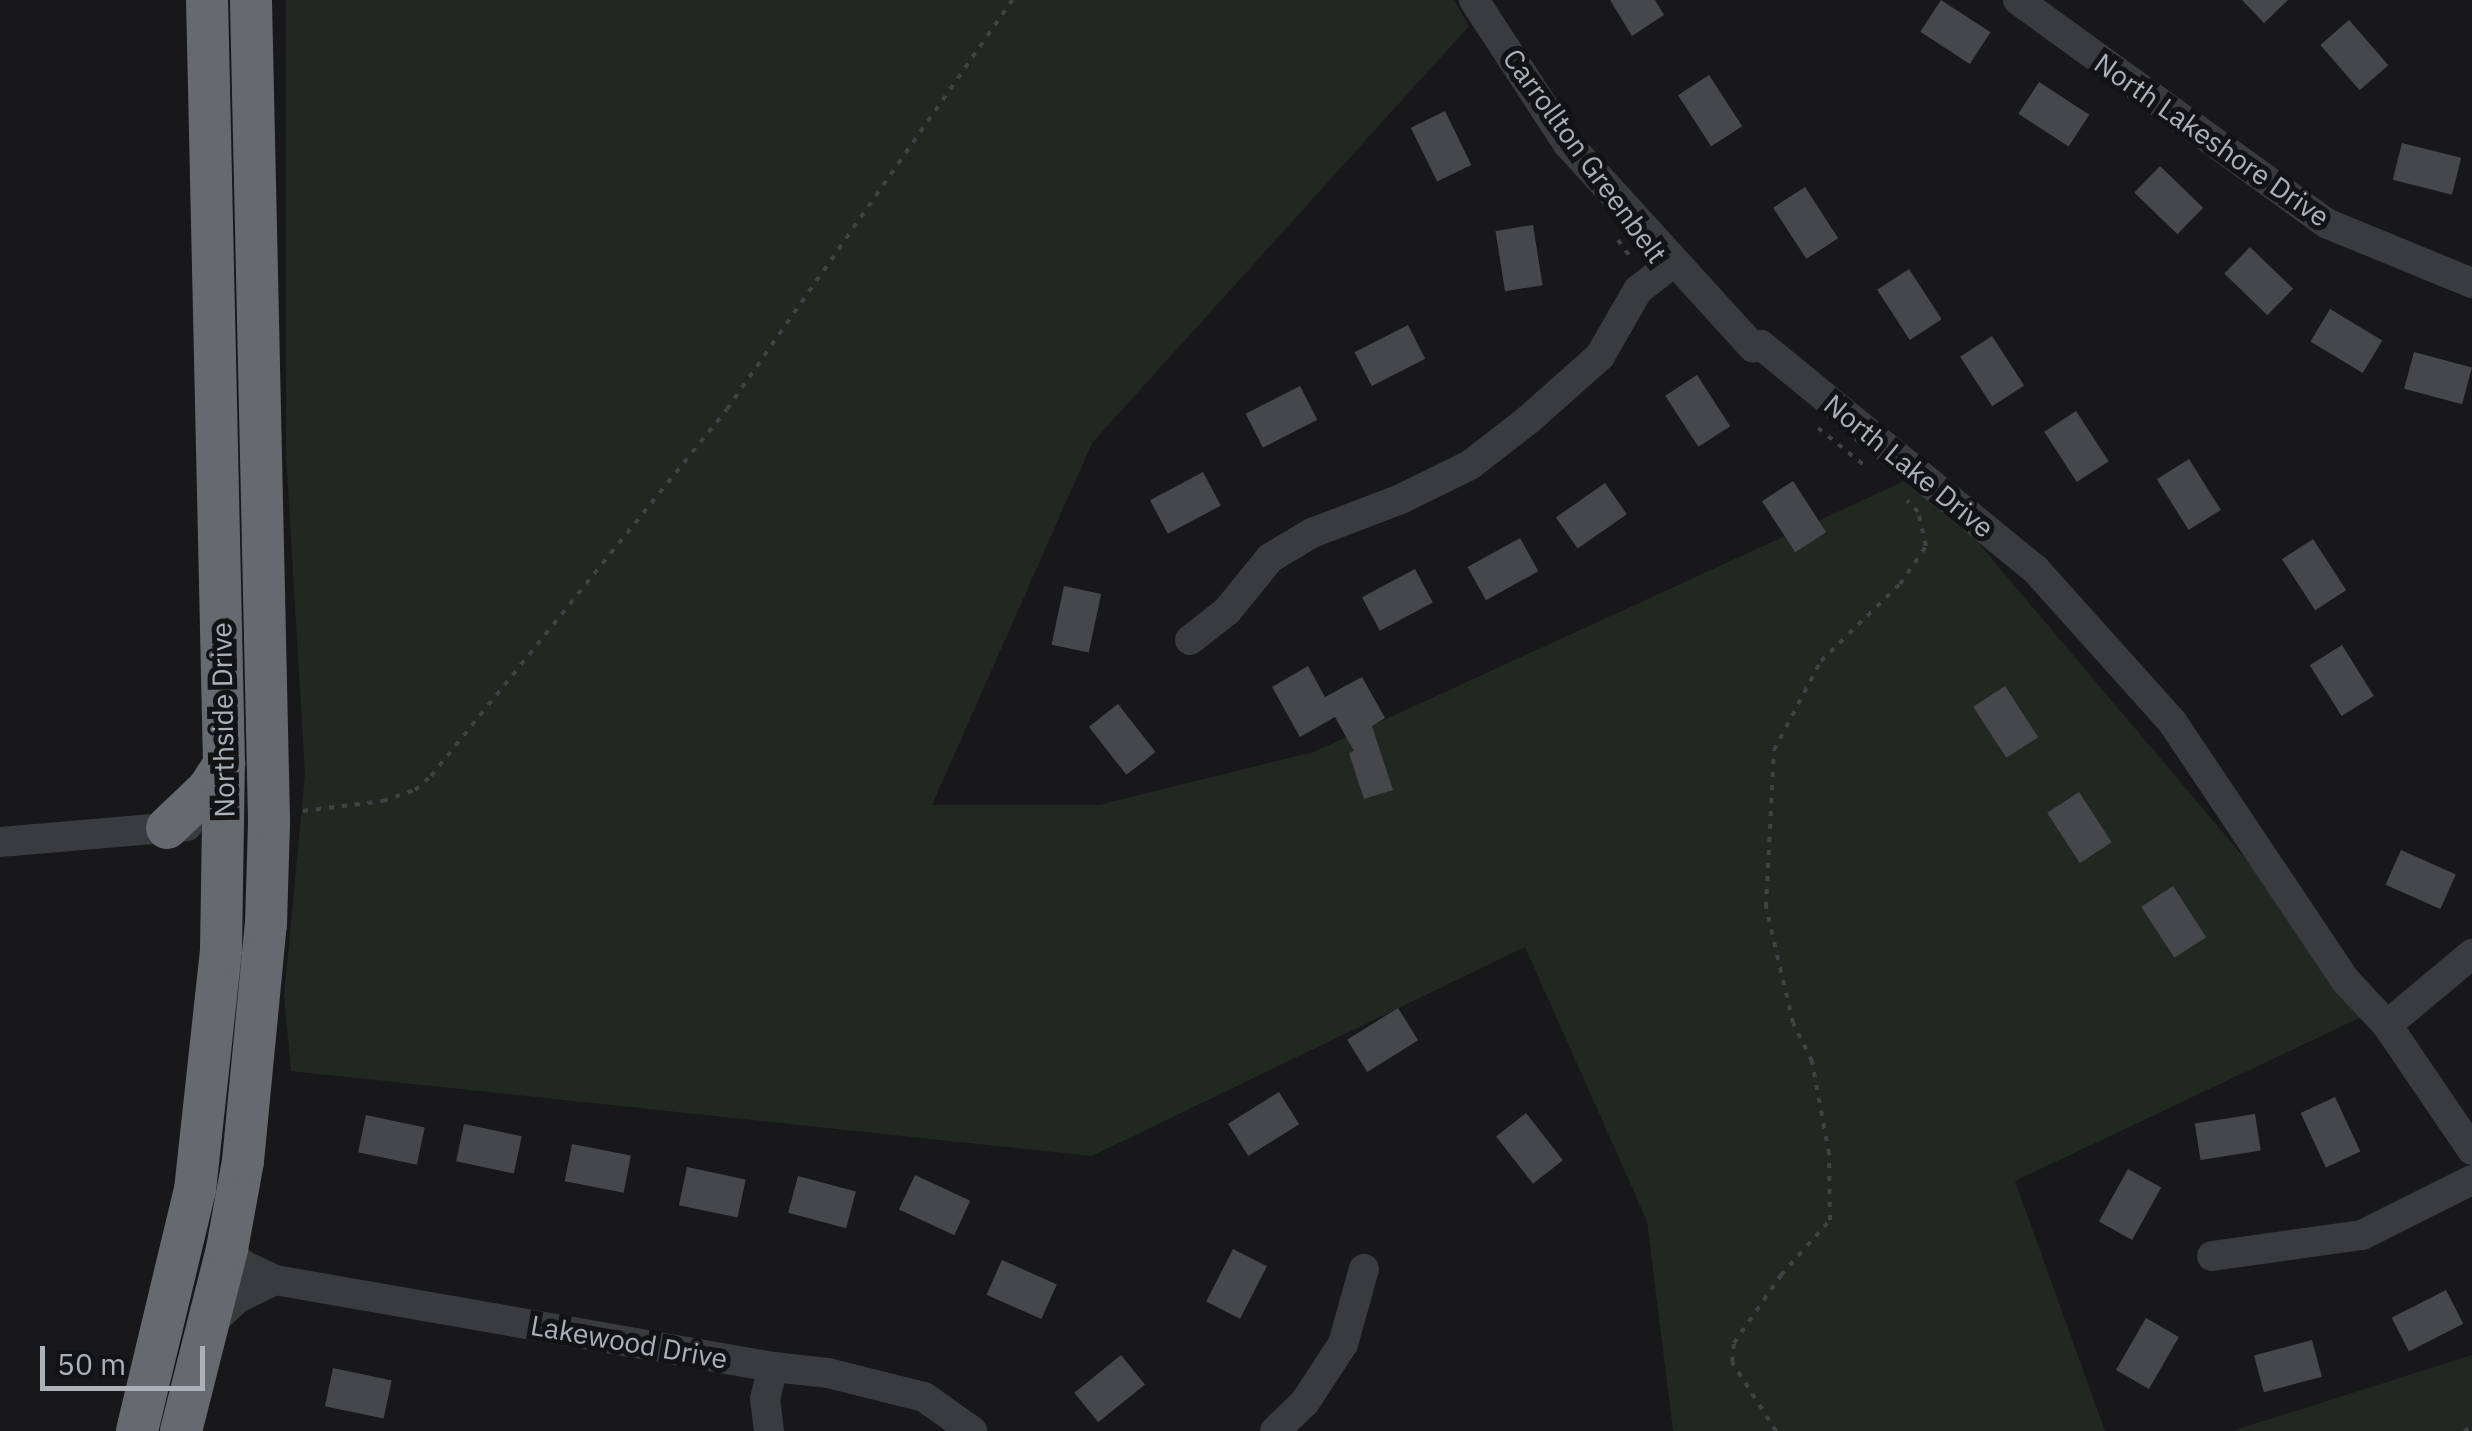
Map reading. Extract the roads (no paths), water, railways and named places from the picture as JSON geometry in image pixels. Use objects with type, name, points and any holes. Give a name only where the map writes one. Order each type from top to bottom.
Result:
[{"type":"highway","name":"Northside Drive","points":[[137,1431],[176,1281],[203,1139],[221,950],[224,764],[207,0]]},
{"type":"highway","name":"Northside Drive","points":[[181,1431],[227,1248],[257,1041],[269,820],[251,0]]},
{"type":"highway","points":[[166,828],[208,789],[224,764]]},
{"type":"street","name":"North Lake Drive","points":[[1474,0],[1568,144],[1754,347],[1761,346],[2034,569],[2173,723],[2345,980],[2387,1025]]},
{"type":"street","name":"North Lakeshore Drive","points":[[2018,0],[2328,224],[2472,283]]},
{"type":"street","points":[[1190,640],[1227,611],[1270,558],[1312,533],[1401,499],[1470,464],[1528,420],[1600,356],[1638,290],[1674,262]]},
{"type":"street","points":[[0,842],[269,820]]},
{"type":"street","points":[[2472,954],[2387,1025],[2472,1150]]},
{"type":"street","points":[[2212,1256],[2362,1235],[2472,1180]]},
{"type":"street","name":"Lakewood Drive","points":[[227,1248],[243,1265],[275,1280],[773,1367],[828,1373],[924,1397],[972,1431]]},
{"type":"street","points":[[1276,1431],[1305,1402],[1344,1344],[1364,1270]]},
{"type":"street","points":[[210,1324],[238,1298],[275,1280]]},
{"type":"street","points":[[769,1431],[765,1399],[773,1367]]}]
